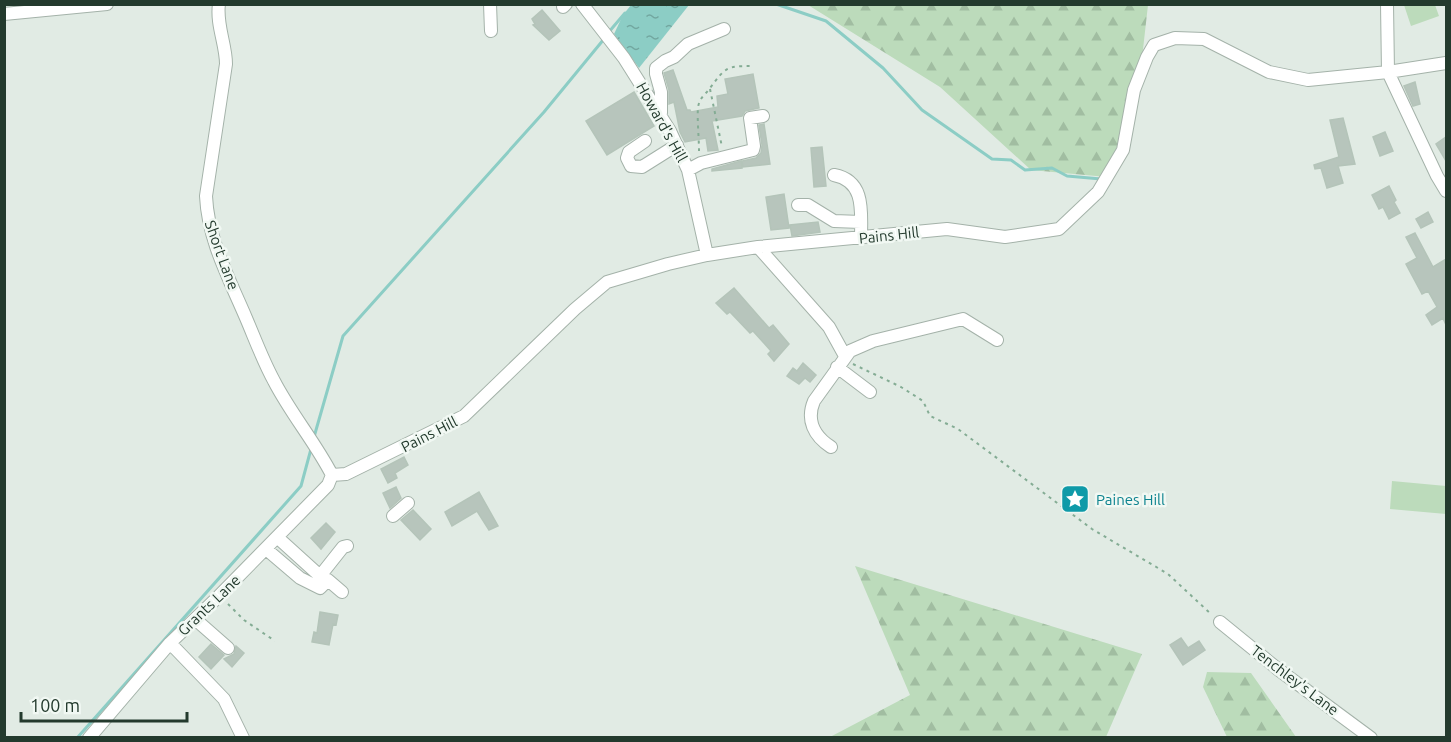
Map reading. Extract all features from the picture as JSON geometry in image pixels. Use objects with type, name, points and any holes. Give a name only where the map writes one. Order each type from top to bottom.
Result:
[{"type":"street","points":[[4,14],[107,4]]},
{"type":"street","points":[[490,4],[491,31]]},
{"type":"street","name":"Howard's Hill","points":[[582,4],[624,58],[662,118],[676,145],[688,170],[707,255]]},
{"type":"street","points":[[1387,4],[1388,72],[1437,176],[1446,190]]},
{"type":"street","name":"Short Lane","points":[[215,7],[226,53],[226,64],[206,196],[207,218],[224,269],[274,381],[332,475]]},
{"type":"street","points":[[662,118],[661,92],[656,68],[674,57],[688,44],[724,29]]},
{"type":"street","name":"Pains Hill","points":[[332,475],[346,474],[464,416],[575,309],[607,282],[668,264],[758,247],[947,229],[1005,237],[1059,229],[1098,192],[1123,150],[1134,90],[1154,45],[1175,38],[1204,39],[1269,72],[1308,80],[1388,72],[1446,63]]},
{"type":"street","points":[[688,170],[723,156],[753,150],[750,118],[763,116]]},
{"type":"street","points":[[645,141],[629,152],[627,158],[631,166],[642,167],[676,145]]},
{"type":"street","points":[[834,175],[848,180],[857,189],[860,203],[861,238]]},
{"type":"street","points":[[798,205],[815,208],[834,221],[861,222]]},
{"type":"street","points":[[758,247],[829,327],[845,356]]},
{"type":"street","points":[[831,447],[811,423],[810,410],[850,351],[873,341],[963,319],[996,340]]},
{"type":"street","points":[[837,368],[870,392]]},
{"type":"street","name":"Grants Lane","points":[[89,738],[170,643],[328,485],[332,475]]},
{"type":"street","points":[[393,516],[408,503]]},
{"type":"street","points":[[277,537],[320,576],[343,547],[347,546]]},
{"type":"street","points":[[266,549],[300,578],[320,588],[328,580],[342,592]]},
{"type":"street","points":[[195,619],[228,648]]},
{"type":"street","name":"Tenchley's Lane","points":[[1220,622],[1279,670],[1371,738]]},
{"type":"street","points":[[170,643],[224,699],[243,738]]},
{"type":"path","points":[[701,163],[698,108],[700,99],[710,89],[718,75],[732,66],[753,66]]},
{"type":"path","points":[[710,89],[723,156]]},
{"type":"path","points":[[845,356],[853,363],[901,387],[923,401],[930,416],[958,429],[1092,529],[1168,574],[1220,622]]},
{"type":"path","points":[[219,596],[244,621],[275,641]]},
{"type":"green space","points":[[808,5],[1148,5],[1140,76],[1107,177],[1031,170],[940,87]]},
{"type":"green space","points":[[1404,5],[1435,5],[1439,16],[1411,26]]},
{"type":"green space","points":[[1392,481],[1446,486],[1446,514],[1390,509]]},
{"type":"green space","points":[[855,566],[1142,654],[1106,737],[830,737],[910,695]]},
{"type":"green space","points":[[1207,672],[1251,673],[1296,737],[1227,737],[1203,687]]},
{"type":"water","points":[[631,5],[689,5],[639,68],[614,34],[623,15]]},
{"type":"building","points":[[542,10],[560,31],[549,40],[533,25],[535,24],[532,19]]},
{"type":"building","points":[[673,70],[687,110],[691,112],[718,107],[717,96],[728,94],[725,79],[753,74],[759,108],[745,111],[742,116],[712,121],[718,150],[708,151],[706,138],[685,142],[680,132],[674,102],[669,104],[669,90],[664,73]]},
{"type":"building","points":[[1415,82],[1420,104],[1413,106],[1404,86]]},
{"type":"building","points":[[634,92],[654,126],[607,155],[586,121]]},
{"type":"building","points":[[1343,118],[1355,164],[1338,166],[1343,183],[1327,188],[1321,168],[1315,169],[1314,165],[1339,157],[1330,120]]},
{"type":"building","points":[[764,124],[770,164],[743,167],[742,161],[756,158],[761,153],[759,125]]},
{"type":"building","points":[[1385,132],[1393,151],[1380,156],[1373,137]]},
{"type":"building","points":[[1446,137],[1446,161],[1436,144]]},
{"type":"building","points":[[822,147],[826,186],[814,187],[811,148]]},
{"type":"building","points":[[741,161],[742,168],[712,171],[712,169]]},
{"type":"building","points":[[1389,186],[1400,213],[1389,219],[1383,207],[1379,209],[1372,195]]},
{"type":"building","points":[[784,194],[789,228],[771,230],[766,197]]},
{"type":"building","points":[[1428,212],[1433,222],[1421,228],[1416,219]]},
{"type":"building","points":[[818,222],[820,232],[792,236],[790,225]]},
{"type":"building","points":[[1415,233],[1433,267],[1446,259],[1446,325],[1443,318],[1432,325],[1426,315],[1437,307],[1428,291],[1422,294],[1406,264],[1417,258],[1406,237]]},
{"type":"building","points":[[734,288],[769,328],[773,325],[789,344],[774,361],[768,354],[771,351],[753,331],[750,333],[730,312],[727,314],[716,303]]},
{"type":"building","points":[[803,363],[816,375],[810,382],[805,378],[799,384],[787,376],[793,368],[797,371]]},
{"type":"building","points":[[404,457],[408,465],[395,473],[397,478],[388,483],[381,469]]},
{"type":"building","points":[[396,487],[401,498],[390,508],[383,493]]},
{"type":"building","points":[[479,492],[498,526],[489,530],[477,511],[452,526],[445,512]]},
{"type":"building","points":[[413,510],[431,529],[420,540],[401,520]]},
{"type":"building","points":[[326,523],[335,532],[321,549],[311,538]]},
{"type":"building","points":[[320,612],[338,615],[336,625],[333,624],[329,645],[312,642],[314,632],[317,633]]},
{"type":"building","points":[[1181,638],[1188,648],[1199,641],[1205,650],[1183,665],[1170,645]]},
{"type":"building","points":[[211,644],[224,655],[211,669],[199,657]]},
{"type":"building","points":[[236,646],[244,653],[232,667],[224,659],[234,654]]},
{"type":"waterway","points":[[776,4],[826,21],[883,68],[922,110],[992,159],[1011,160],[1025,170],[1052,168],[1067,176],[1101,179]]},
{"type":"waterway","points":[[608,33],[625,13]]},
{"type":"waterway","points":[[314,437],[343,336],[544,112],[604,39]]},
{"type":"waterway","points":[[77,738],[301,486],[311,449]]},
{"type":"place","name":"Paines Hill","points":[[1075,499]]}]
